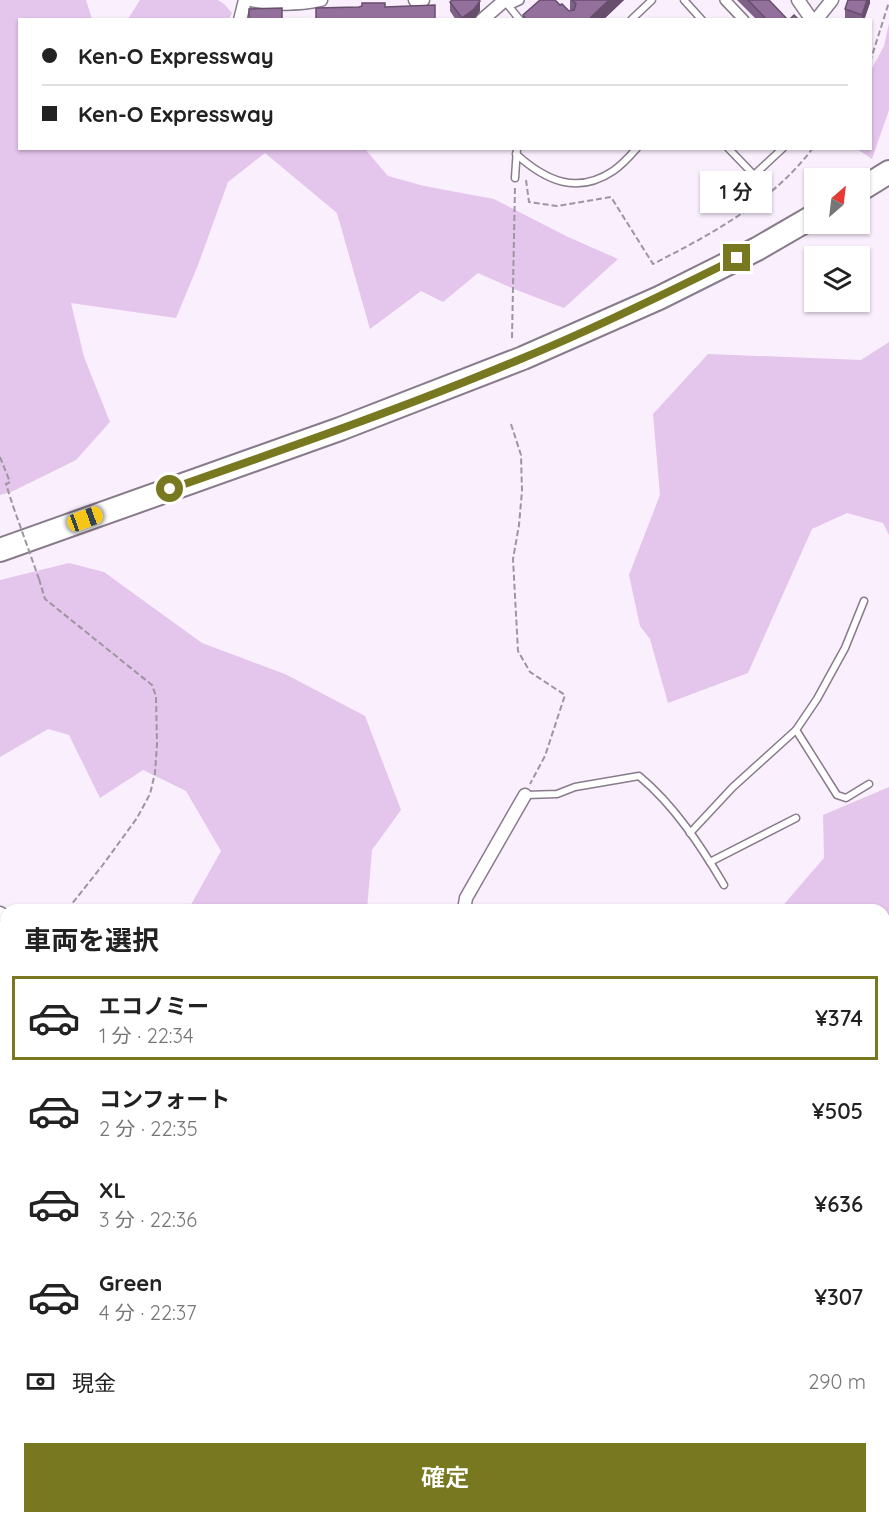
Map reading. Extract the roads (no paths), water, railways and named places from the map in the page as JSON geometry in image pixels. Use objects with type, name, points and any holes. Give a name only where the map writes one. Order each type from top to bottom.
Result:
[{"type":"highway","points":[[870,184],[889,172]]},
{"type":"highway","points":[[0,549],[340,429],[523,358],[659,298],[757,249],[804,222]]},
{"type":"street","points":[[241,18],[245,1],[289,4],[318,0]]},
{"type":"street","points":[[415,0],[423,0]]},
{"type":"street","points":[[484,18],[505,1],[510,4],[519,0]]},
{"type":"street","points":[[725,0],[742,18]]},
{"type":"street","points":[[798,0],[812,18]]},
{"type":"street","points":[[816,18],[832,0]]},
{"type":"street","points":[[465,904],[466,898],[525,795]]},
{"type":"lane","points":[[633,18],[652,0]]},
{"type":"lane","points":[[684,0],[700,18]]},
{"type":"lane","points":[[505,1],[519,18]]},
{"type":"lane","points":[[524,18],[530,13]]},
{"type":"lane","points":[[517,151],[530,167],[549,178],[565,183],[583,183],[600,178],[614,170],[635,150]]},
{"type":"lane","points":[[730,150],[754,175],[781,150]]},
{"type":"lane","points":[[515,178],[517,151]]},
{"type":"lane","points":[[690,833],[733,787],[796,730],[817,699],[845,648],[864,601]]},
{"type":"lane","points":[[796,730],[837,795],[846,798],[869,784]]},
{"type":"lane","points":[[525,795],[557,794],[575,787],[639,776],[651,785],[690,833],[723,885]]},
{"type":"lane","points":[[710,862],[796,818]]}]
